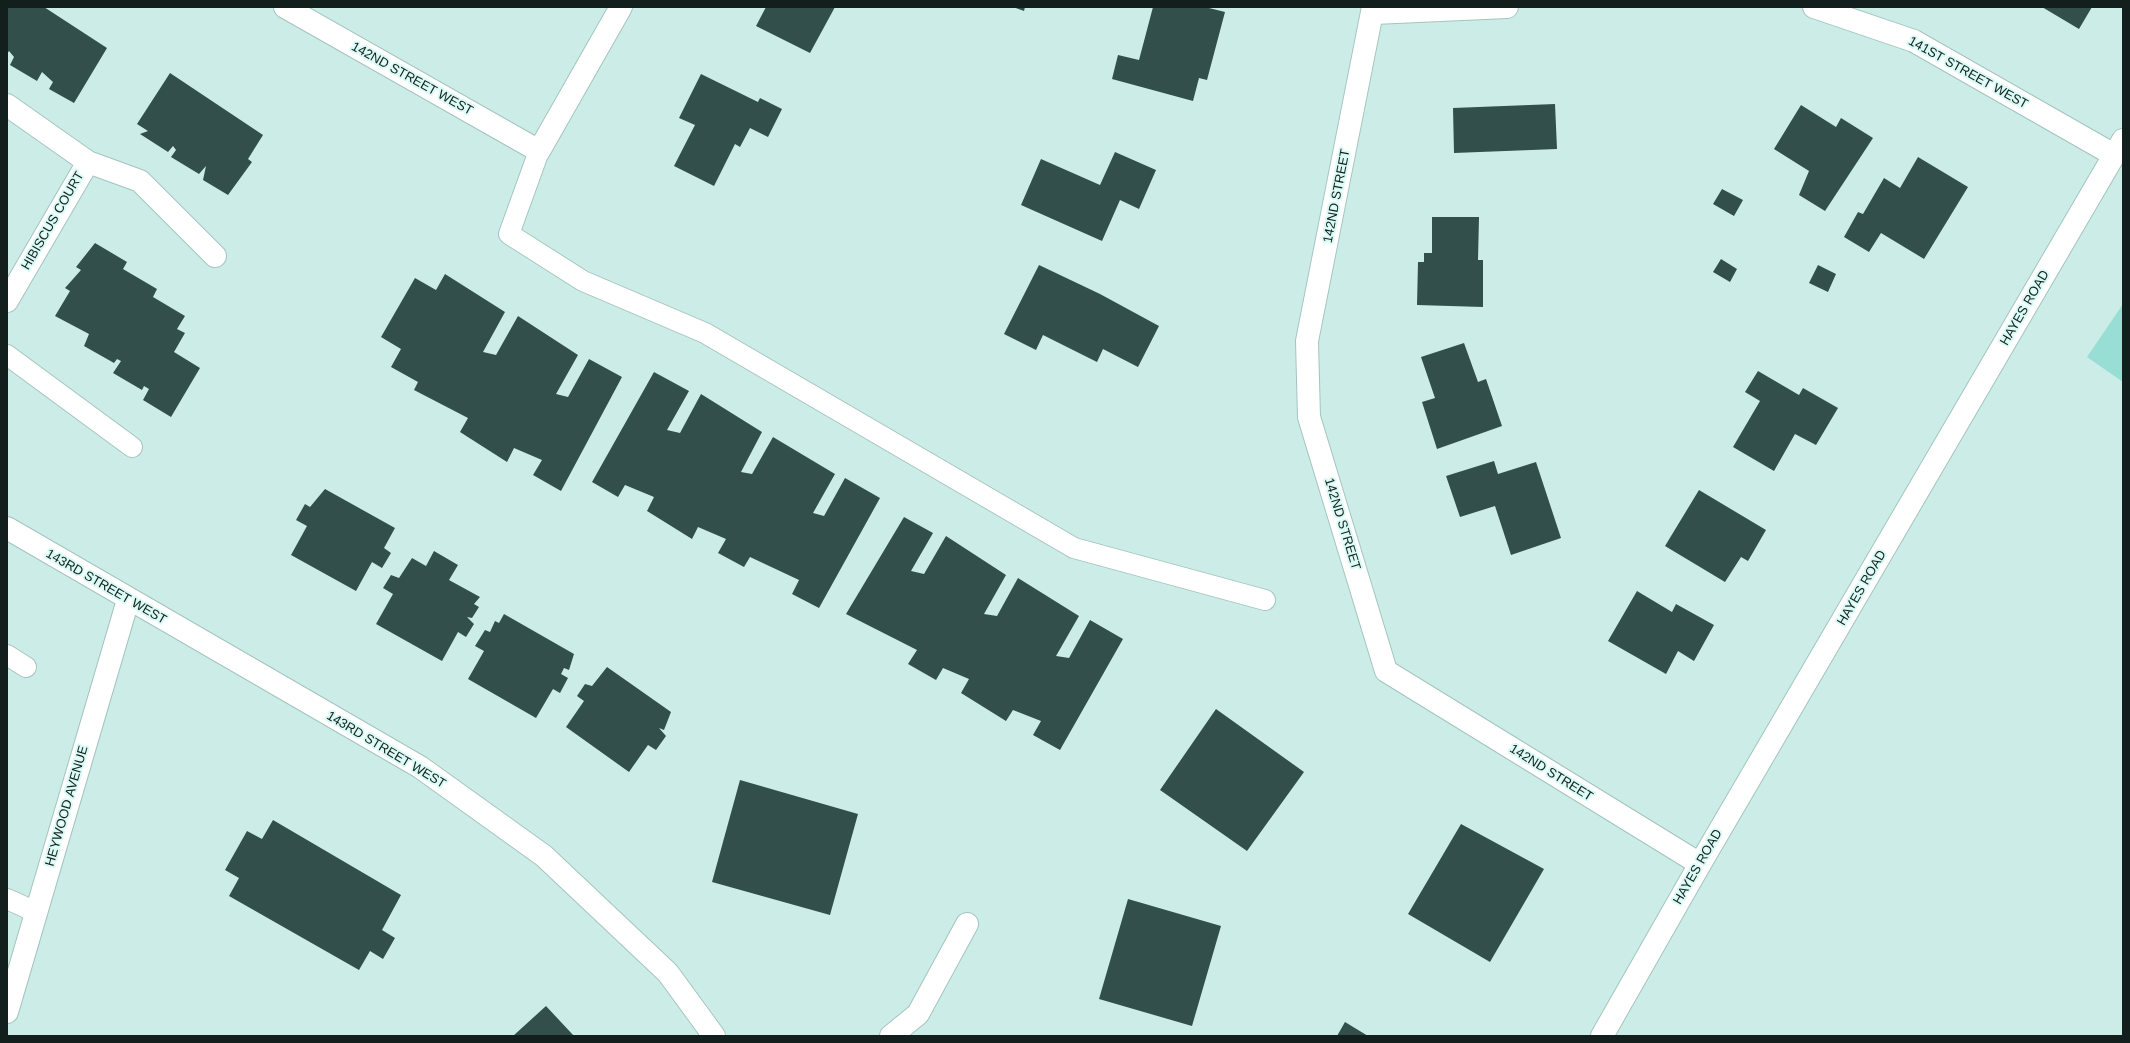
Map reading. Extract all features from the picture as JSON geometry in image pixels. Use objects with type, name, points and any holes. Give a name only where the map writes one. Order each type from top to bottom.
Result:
[{"type":"street","name":"142ND STREET WEST","points":[[285,7],[539,151]]},
{"type":"street","points":[[539,151],[621,7]]},
{"type":"street","points":[[1374,10],[1507,7]]},
{"type":"street","name":"141ST STREET WEST","points":[[1814,7],[1914,41],[2119,148]]},
{"type":"street","name":"142ND STREET","points":[[1374,10],[1307,341],[1309,417],[1386,670],[1700,864]]},
{"type":"street","name":"HIBISCUS COURT","points":[[7,105],[88,162],[140,181],[215,256]]},
{"type":"street","name":"HAYES ROAD","points":[[1602,1036],[1700,864],[2119,148]]},
{"type":"street","name":"HIBISCUS COURT","points":[[7,301],[88,162]]},
{"type":"street","name":"143RD STREET WEST","points":[[7,528],[128,600],[420,767],[544,856],[668,973],[714,1036]]},
{"type":"street","name":"HEYWOOD AVENUE","points":[[7,1012],[128,600]]},
{"type":"street","points":[[891,1036],[918,1014],[967,924]]},
{"type":"lane","points":[[539,151],[509,234],[583,281],[705,333],[1074,548],[1265,600]]},
{"type":"lane","points":[[7,355],[132,447]]},
{"type":"lane","points":[[7,655],[26,667]]},
{"type":"lane","points":[[7,899],[36,912]]},
{"type":"shaded area","points":[[2123,304],[2123,382],[2087,357]]},
{"type":"building","points":[[7,7],[44,7],[107,48],[74,103],[49,89],[53,82],[42,72],[37,81],[10,65],[14,57],[9,51],[7,54]]},
{"type":"building","points":[[766,7],[835,7],[810,53],[756,26]]},
{"type":"building","points":[[1013,7],[1025,7],[1024,11]]},
{"type":"building","points":[[1153,7],[1205,7],[1225,12],[1207,80],[1199,78],[1193,101],[1112,79],[1118,55],[1139,60]]},
{"type":"building","points":[[2042,7],[2092,7],[2079,29]]},
{"type":"building","points":[[170,73],[263,135],[248,159],[252,162],[228,195],[203,180],[206,166],[199,174],[171,157],[176,150],[173,146],[168,152],[140,134],[148,131],[137,124]]},
{"type":"building","points":[[701,74],[758,102],[760,98],[782,109],[768,137],[750,128],[740,147],[735,144],[714,186],[674,166],[695,125],[679,118]]},
{"type":"building","points":[[1555,104],[1557,149],[1454,153],[1453,108]]},
{"type":"building","points":[[1801,105],[1836,127],[1841,118],[1873,138],[1825,211],[1799,195],[1809,171],[1774,149]]},
{"type":"building","points":[[1115,152],[1156,170],[1139,209],[1120,200],[1102,241],[1021,205],[1041,159],[1100,185]]},
{"type":"building","points":[[1918,157],[1968,187],[1924,259],[1881,233],[1869,252],[1844,237],[1858,212],[1863,214],[1884,178],[1900,188]]},
{"type":"building","points":[[1722,189],[1743,200],[1734,216],[1713,204]]},
{"type":"building","points":[[1432,217],[1479,217],[1478,260],[1483,260],[1483,307],[1417,305],[1418,262],[1424,262],[1424,253],[1432,253]]},
{"type":"building","points":[[95,243],[127,262],[123,269],[157,289],[153,297],[185,316],[177,329],[185,333],[174,352],[200,368],[171,417],[143,400],[149,389],[144,386],[142,390],[113,373],[121,361],[117,359],[114,363],[84,346],[89,334],[55,316],[70,291],[65,288],[81,270],[76,267]]},
{"type":"building","points":[[1721,259],[1737,269],[1730,282],[1713,272]]},
{"type":"building","points":[[1039,265],[1100,294],[1159,326],[1138,367],[1103,349],[1097,362],[1043,335],[1036,350],[1004,334]]},
{"type":"building","points":[[1818,265],[1836,274],[1828,292],[1809,283]]},
{"type":"building","points":[[445,274],[505,312],[483,352],[496,355],[518,316],[578,355],[556,394],[568,397],[589,359],[622,377],[561,491],[533,475],[542,460],[514,448],[507,462],[460,432],[468,418],[414,390],[418,382],[391,367],[401,349],[381,337],[415,278],[436,290]]},
{"type":"building","points":[[1464,343],[1478,382],[1486,379],[1502,426],[1437,449],[1422,402],[1435,398],[1421,357]]},
{"type":"building","points":[[1758,371],[1799,395],[1803,388],[1838,408],[1816,445],[1795,434],[1774,471],[1733,447],[1760,401],[1745,392]]},
{"type":"building","points":[[654,372],[689,391],[667,430],[680,433],[701,394],[762,432],[741,472],[752,474],[773,437],[835,474],[813,513],[824,516],[845,478],[880,498],[819,608],[792,594],[799,580],[750,557],[744,567],[718,553],[726,539],[698,527],[692,539],[647,511],[654,497],[625,485],[618,497],[592,482]]},
{"type":"building","points":[[1494,461],[1498,474],[1536,462],[1561,538],[1511,555],[1495,506],[1460,517],[1446,476]]},
{"type":"building","points":[[325,489],[395,528],[384,548],[391,553],[382,568],[372,562],[356,591],[291,555],[307,526],[296,520],[305,504],[310,507]]},
{"type":"building","points":[[1699,490],[1766,530],[1748,561],[1741,557],[1725,582],[1665,546]]},
{"type":"building","points":[[904,517],[933,533],[911,571],[924,574],[946,536],[1006,575],[984,614],[997,616],[1018,578],[1079,616],[1056,656],[1069,658],[1090,620],[1123,639],[1060,750],[1033,735],[1041,721],[1013,710],[1006,721],[961,693],[969,679],[943,668],[936,680],[908,664],[917,650],[846,614]]},
{"type":"building","points":[[434,551],[458,565],[449,580],[480,597],[474,604],[479,607],[472,618],[467,617],[474,624],[466,637],[458,632],[442,661],[376,624],[393,594],[383,588],[391,575],[399,578],[412,558],[426,566]]},
{"type":"building","points":[[1637,591],[1672,612],[1676,604],[1714,625],[1694,661],[1678,651],[1666,674],[1608,641]]},
{"type":"building","points":[[504,614],[574,654],[569,670],[564,668],[561,674],[568,678],[560,693],[553,689],[536,718],[468,679],[484,651],[475,646],[485,630],[490,632],[495,621],[499,623]]},
{"type":"building","points":[[607,667],[671,712],[664,730],[659,728],[666,736],[656,750],[648,745],[629,772],[566,727],[584,701],[577,696],[585,684],[592,686]]},
{"type":"building","points":[[1216,709],[1304,772],[1247,851],[1160,790]]},
{"type":"building","points":[[740,780],[858,814],[830,915],[712,882]]},
{"type":"building","points":[[273,820],[401,895],[382,930],[395,938],[383,959],[370,951],[359,970],[229,896],[239,878],[225,870],[247,831],[262,839]]},
{"type":"building","points":[[1461,824],[1544,869],[1490,962],[1408,914]]},
{"type":"building","points":[[1128,899],[1221,926],[1192,1026],[1099,999]]},
{"type":"building","points":[[546,1006],[574,1036],[513,1036]]},
{"type":"building","points":[[1345,1022],[1368,1036],[1337,1036]]}]
